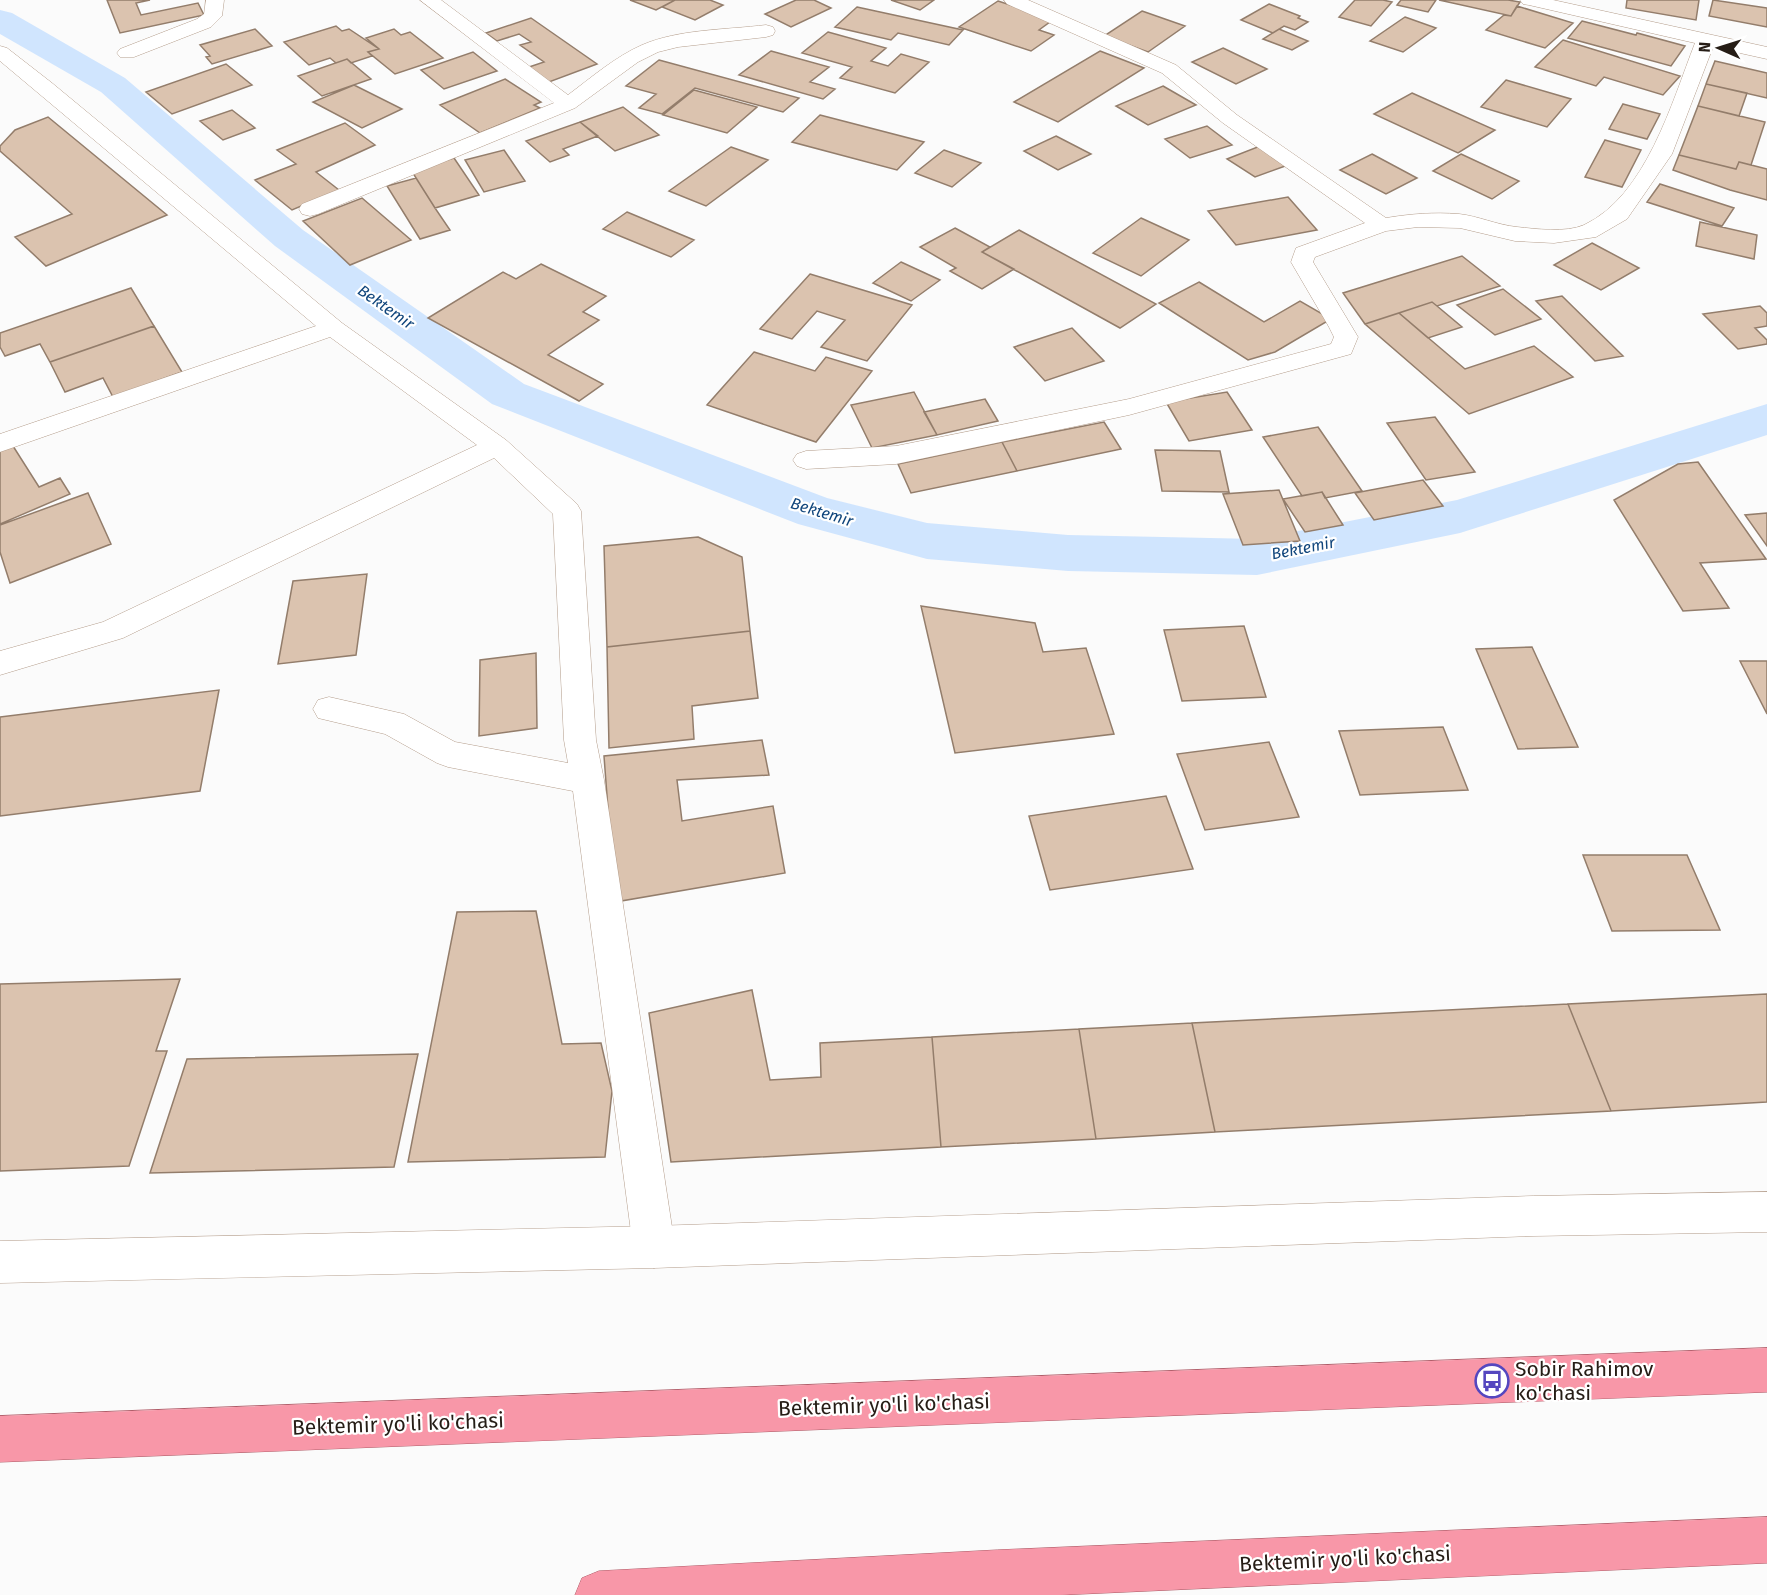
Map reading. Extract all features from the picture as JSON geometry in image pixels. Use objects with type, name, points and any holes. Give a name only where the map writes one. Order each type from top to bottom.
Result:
[{"type":"highway","name":"Bektemir yo'li ko'chasi","points":[[0,1439],[1767,1370]]},
{"type":"highway","name":"Bektemir yo'li ko'chasi","points":[[599,1595],[1008,1585],[1767,1540]]},
{"type":"street","points":[[127,53],[204,24],[213,16],[215,0]]},
{"type":"street","points":[[429,0],[568,104]]},
{"type":"street","points":[[1013,0],[1169,69],[1230,119],[1382,225]]},
{"type":"street","points":[[1529,0],[1767,53]]},
{"type":"street","points":[[310,209],[568,104],[631,58],[651,48],[677,42],[765,31]]},
{"type":"street","points":[[806,460],[896,455],[1129,407],[1342,349],[1346,337],[1339,321],[1307,273],[1302,262],[1304,253],[1382,225],[1418,220],[1460,221],[1515,234],[1554,236],[1588,232],[1619,214],[1662,154],[1706,39]]},
{"type":"street","points":[[0,52],[333,328],[497,446],[567,511],[580,740],[588,780],[654,1247]]},
{"type":"street","points":[[0,443],[333,328]]},
{"type":"street","points":[[0,663],[112,630],[497,446]]},
{"type":"street","points":[[329,709],[393,723],[448,754],[588,780]]},
{"type":"street","points":[[0,1262],[654,1247],[1533,1216],[1767,1212]]},
{"type":"building","points":[[107,0],[150,0],[136,3],[141,15],[198,3],[204,15],[120,33]]},
{"type":"building","points":[[630,0],[675,0],[656,10]]},
{"type":"building","points":[[675,0],[710,0],[723,5],[695,20],[662,7]]},
{"type":"building","points":[[796,0],[814,0],[831,8],[791,27],[765,14]]},
{"type":"building","points":[[891,0],[934,0],[920,10]]},
{"type":"building","points":[[1355,0],[1392,2],[1371,26],[1339,17]]},
{"type":"building","points":[[1401,0],[1436,0],[1428,12],[1397,5]]},
{"type":"building","points":[[1439,0],[1508,0],[1520,2],[1511,16]]},
{"type":"building","points":[[1627,0],[1699,0],[1696,20],[1626,8]]},
{"type":"building","points":[[1713,0],[1767,8],[1767,27],[1709,16]]},
{"type":"building","points":[[998,1],[1054,19],[1039,30],[1054,35],[1031,51],[959,27]]},
{"type":"building","points":[[1269,4],[1300,16],[1298,18],[1308,22],[1295,30],[1284,26],[1273,33],[1241,20]]},
{"type":"building","points":[[1517,6],[1573,23],[1545,48],[1486,30],[1504,15],[1511,16]]},
{"type":"building","points":[[857,7],[963,30],[949,45],[898,33],[891,40],[835,27]]},
{"type":"building","points":[[1142,11],[1185,26],[1148,52],[1104,36]]},
{"type":"building","points":[[1405,17],[1436,28],[1403,52],[1370,41]]},
{"type":"building","points":[[531,18],[597,64],[549,82],[529,67],[544,62],[520,45],[531,42],[519,34],[497,41],[486,33]]},
{"type":"building","points":[[1582,21],[1685,46],[1671,66],[1568,38]]},
{"type":"building","points":[[336,26],[342,31],[349,29],[379,49],[368,52],[372,56],[351,63],[347,59],[336,63],[330,58],[309,65],[284,42]]},
{"type":"building","points":[[255,29],[272,46],[212,64],[206,57],[210,56],[200,45]]},
{"type":"building","points":[[394,29],[401,35],[410,32],[443,58],[395,74],[368,52],[379,49],[366,38]]},
{"type":"building","points":[[1279,29],[1308,41],[1292,50],[1263,39]]},
{"type":"building","points":[[828,32],[886,48],[871,61],[888,66],[901,54],[929,62],[895,93],[840,78],[852,67],[802,53]]},
{"type":"building","points":[[1563,40],[1680,76],[1663,95],[1604,77],[1596,86],[1535,67]]},
{"type":"building","points":[[1223,48],[1267,69],[1236,84],[1192,62]]},
{"type":"building","points":[[771,51],[829,67],[810,82],[835,89],[823,99],[739,75]]},
{"type":"building","points":[[1100,51],[1144,68],[1058,122],[1014,102]]},
{"type":"building","points":[[473,52],[497,71],[444,89],[421,70]]},
{"type":"building","points":[[347,59],[371,79],[322,96],[298,76]]},
{"type":"building","points":[[659,60],[799,98],[783,112],[695,88],[662,114],[639,108],[656,94],[626,86]]},
{"type":"building","points":[[1715,61],[1767,73],[1767,98],[1706,84]]},
{"type":"building","points":[[226,64],[252,85],[172,114],[146,92]]},
{"type":"building","points":[[505,79],[541,102],[534,105],[540,108],[480,133],[440,105]]},
{"type":"building","points":[[1506,80],[1571,99],[1547,127],[1481,107]]},
{"type":"building","points":[[1706,84],[1747,93],[1739,116],[1698,106]]},
{"type":"building","points":[[354,85],[402,109],[362,128],[313,102]]},
{"type":"building","points":[[1163,86],[1196,105],[1148,125],[1116,106]]},
{"type":"building","points":[[694,90],[757,107],[727,133],[663,115]]},
{"type":"building","points":[[1412,93],[1495,130],[1458,153],[1374,114]]},
{"type":"building","points":[[1623,104],[1660,114],[1647,139],[1609,129]]},
{"type":"building","points":[[1698,106],[1765,122],[1751,165],[1739,162],[1736,169],[1679,155]]},
{"type":"building","points":[[623,107],[659,135],[615,151],[580,122]]},
{"type":"building","points":[[232,110],[255,128],[223,140],[200,121]]},
{"type":"building","points":[[820,115],[924,142],[897,170],[792,142]]},
{"type":"building","points":[[48,117],[167,215],[46,266],[15,237],[72,214],[0,151],[0,146],[15,130]]},
{"type":"building","points":[[580,122],[598,136],[563,149],[569,155],[550,162],[526,141]]},
{"type":"building","points":[[345,123],[375,145],[316,172],[339,190],[292,210],[255,180],[296,164],[277,150]]},
{"type":"building","points":[[1207,126],[1232,145],[1190,158],[1165,139]]},
{"type":"building","points":[[1056,136],[1091,154],[1058,170],[1024,151]]},
{"type":"building","points":[[1605,140],[1641,150],[1622,187],[1585,177]]},
{"type":"building","points":[[1260,146],[1288,165],[1255,177],[1227,159]]},
{"type":"building","points":[[731,147],[768,160],[706,206],[669,191]]},
{"type":"building","points":[[504,150],[525,181],[484,192],[465,160]]},
{"type":"building","points":[[944,150],[981,163],[952,187],[915,173]]},
{"type":"building","points":[[1372,154],[1417,178],[1386,194],[1340,170]]},
{"type":"building","points":[[1461,154],[1519,181],[1492,199],[1433,171]]},
{"type":"building","points":[[1679,155],[1736,169],[1739,162],[1767,169],[1767,200],[1673,170]]},
{"type":"building","points":[[454,158],[479,195],[435,208],[411,170]]},
{"type":"building","points":[[416,178],[450,230],[420,239],[387,186]]},
{"type":"building","points":[[1660,184],[1734,208],[1722,226],[1647,202]]},
{"type":"building","points":[[1288,197],[1317,230],[1236,245],[1208,211]]},
{"type":"building","points":[[362,198],[411,240],[350,265],[303,221]]},
{"type":"building","points":[[627,212],[694,240],[671,257],[603,229]]},
{"type":"building","points":[[1141,218],[1189,240],[1141,276],[1093,253]]},
{"type":"building","points":[[1700,222],[1757,235],[1754,259],[1696,246]]},
{"type":"building","points":[[955,228],[990,247],[982,252],[1014,269],[982,289],[950,271],[956,268],[920,247]]},
{"type":"building","points":[[1019,230],[1156,304],[1120,328],[982,252]]},
{"type":"building","points":[[1592,243],[1639,268],[1601,290],[1554,265]]},
{"type":"building","points":[[1462,256],[1500,286],[1437,306],[1432,302],[1365,324],[1343,293]]},
{"type":"building","points":[[901,262],[940,280],[911,301],[873,283]]},
{"type":"building","points":[[541,264],[606,296],[583,312],[599,320],[548,355],[603,384],[579,401],[428,318],[503,272],[516,279]]},
{"type":"building","points":[[810,274],[912,305],[867,361],[821,347],[845,320],[817,311],[792,339],[760,329]]},
{"type":"building","points":[[1199,282],[1264,322],[1300,301],[1331,319],[1275,352],[1248,360],[1159,303]]},
{"type":"building","points":[[131,288],[154,326],[50,362],[40,344],[5,356],[0,347],[0,333]]},
{"type":"building","points":[[1503,289],[1541,319],[1495,335],[1457,305]]},
{"type":"building","points":[[1562,296],[1623,356],[1595,361],[1536,301]]},
{"type":"building","points":[[1432,302],[1462,327],[1428,338],[1399,313]]},
{"type":"building","points":[[1760,306],[1767,313],[1767,326],[1755,328],[1767,340],[1767,344],[1738,349],[1703,314]]},
{"type":"building","points":[[1399,313],[1465,369],[1534,346],[1573,377],[1469,414],[1365,324]]},
{"type":"building","points":[[154,326],[182,372],[113,397],[103,378],[65,392],[50,362]]},
{"type":"building","points":[[1072,328],[1104,361],[1045,381],[1014,347]]},
{"type":"building","points":[[754,352],[815,371],[826,357],[872,371],[816,442],[707,405]]},
{"type":"building","points":[[914,392],[937,435],[872,448],[851,405]]},
{"type":"building","points":[[1227,392],[1252,430],[1189,441],[1166,402]]},
{"type":"building","points":[[985,399],[998,421],[937,435],[924,412]]},
{"type":"building","points":[[1435,417],[1475,472],[1426,480],[1387,423]]},
{"type":"building","points":[[1104,422],[1121,449],[1017,471],[1002,442]]},
{"type":"building","points":[[1318,427],[1362,491],[1325,498],[1322,492],[1302,496],[1263,437]]},
{"type":"building","points":[[1002,442],[1017,471],[911,493],[898,464]]},
{"type":"building","points":[[13,446],[39,487],[60,478],[70,494],[0,524],[0,451]]},
{"type":"building","points":[[1155,450],[1220,451],[1229,492],[1162,491]]},
{"type":"building","points":[[1698,462],[1766,559],[1700,563],[1729,608],[1683,611],[1614,500],[1678,464]]},
{"type":"building","points":[[1423,480],[1443,506],[1374,520],[1355,493]]},
{"type":"building","points":[[1279,490],[1300,541],[1243,545],[1223,494]]},
{"type":"building","points":[[1322,492],[1343,525],[1305,532],[1283,499]]},
{"type":"building","points":[[88,493],[111,544],[10,583],[0,552],[0,525]]},
{"type":"building","points":[[1767,513],[1767,546],[1745,515]]},
{"type":"building","points":[[698,537],[742,557],[750,631],[607,647],[604,546]]},
{"type":"building","points":[[367,574],[356,655],[278,664],[293,581]]},
{"type":"building","points":[[921,606],[1035,623],[1043,652],[1086,648],[1114,734],[955,753]]},
{"type":"building","points":[[1244,626],[1266,697],[1182,701],[1164,630]]},
{"type":"building","points":[[750,631],[758,698],[692,706],[694,739],[609,748],[607,647]]},
{"type":"building","points":[[1532,647],[1578,747],[1518,749],[1476,649]]},
{"type":"building","points":[[536,653],[537,728],[479,736],[480,660]]},
{"type":"building","points":[[1740,661],[1767,661],[1767,714]]},
{"type":"building","points":[[219,690],[200,791],[0,816],[0,717]]},
{"type":"building","points":[[1443,727],[1468,790],[1360,795],[1339,731]]},
{"type":"building","points":[[762,740],[769,775],[677,780],[682,821],[773,806],[785,873],[615,902],[604,756]]},
{"type":"building","points":[[1269,742],[1299,817],[1205,830],[1177,754]]},
{"type":"building","points":[[1166,796],[1193,869],[1050,890],[1029,816]]},
{"type":"building","points":[[1583,855],[1687,855],[1720,930],[1612,931]]},
{"type":"building","points":[[536,911],[562,1044],[601,1043],[612,1091],[605,1157],[408,1162],[457,912]]},
{"type":"building","points":[[180,979],[156,1051],[167,1051],[129,1166],[0,1171],[0,984]]},
{"type":"building","points":[[752,990],[770,1080],[821,1077],[820,1043],[932,1037],[941,1147],[671,1162],[649,1013]]},
{"type":"building","points":[[1767,994],[1767,1102],[1611,1111],[1568,1004]]},
{"type":"building","points":[[1568,1004],[1611,1111],[1215,1132],[1192,1023]]},
{"type":"building","points":[[1192,1023],[1215,1132],[1096,1139],[1079,1029]]},
{"type":"building","points":[[1079,1029],[1096,1139],[941,1147],[932,1037]]},
{"type":"building","points":[[418,1054],[394,1167],[150,1173],[187,1059]]},
{"type":"waterway","name":"Bektemir","points":[[0,20],[113,85],[289,238],[508,394],[815,512],[927,541],[1068,553],[1257,557],[1460,516],[1767,419]]},
{"type":"place","name":"Sobir Rahimov ko'chasi","points":[[1492,1381]]}]
